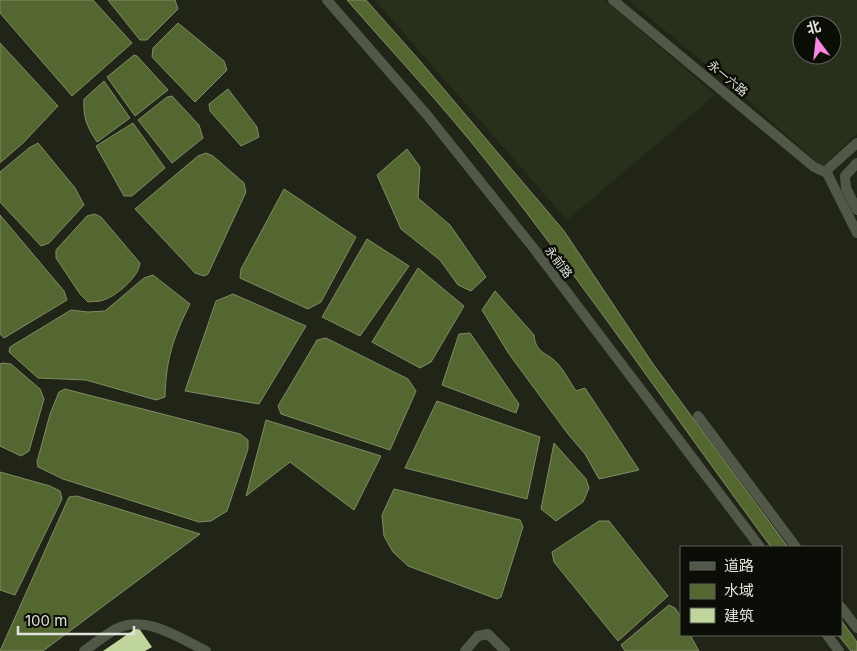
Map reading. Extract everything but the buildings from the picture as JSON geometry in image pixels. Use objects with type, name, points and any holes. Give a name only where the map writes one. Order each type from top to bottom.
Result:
[{"type":"street","name":"永前路","points":[[326,0],[427,116],[535,250],[759,546]]},
{"type":"street","name":"永一六路","points":[[613,0],[814,167],[826,173]]},
{"type":"street","points":[[857,143],[826,173],[857,233]]},
{"type":"street","points":[[857,163],[845,176],[846,188],[857,210]]},
{"type":"street","points":[[698,416],[795,546]]},
{"type":"street","points":[[842,608],[857,628]]},
{"type":"street","points":[[84,651],[117,629],[134,624],[155,626],[206,651]]},
{"type":"street","points":[[471,649],[478,636],[488,634],[505,651]]},
{"type":"street","points":[[828,636],[839,651]]},
{"type":"shaded area","points":[[375,0],[605,0],[715,95],[567,220]]},
{"type":"shaded area","points":[[628,0],[857,0],[857,133],[822,167],[733,87]]},
{"type":"water","points":[[0,0],[93,0],[132,43],[72,96],[0,13]]},
{"type":"water","points":[[108,0],[175,0],[178,9],[147,40],[140,40]]},
{"type":"water","points":[[347,0],[366,0],[564,231],[653,364],[787,546],[770,546],[525,210],[419,81]]},
{"type":"water","points":[[178,23],[224,61],[227,70],[195,102],[152,57],[153,48]]},
{"type":"water","points":[[0,43],[58,106],[23,143],[0,163]]},
{"type":"water","points":[[134,55],[168,90],[135,116],[107,77]]},
{"type":"water","points":[[104,81],[130,118],[97,142],[86,122],[84,99]]},
{"type":"water","points":[[228,89],[257,127],[259,137],[241,146],[210,111],[209,104]]},
{"type":"water","points":[[172,96],[199,125],[203,138],[172,163],[138,120],[167,97]]},
{"type":"water","points":[[133,123],[165,168],[132,196],[124,196],[96,146]]},
{"type":"water","points":[[38,143],[75,188],[84,205],[49,243],[41,246],[0,202],[0,172]]},
{"type":"water","points":[[407,149],[420,167],[418,198],[450,225],[486,277],[471,291],[458,285],[440,260],[401,229],[377,175]]},
{"type":"water","points":[[206,153],[213,156],[244,183],[246,192],[208,274],[204,276],[195,273],[135,209],[198,156]]},
{"type":"water","points":[[284,189],[356,237],[321,302],[308,309],[240,278],[241,269]]},
{"type":"water","points":[[95,214],[101,217],[140,263],[139,269],[131,280],[119,291],[106,299],[88,302],[80,294],[56,258],[56,250],[87,216]]},
{"type":"water","points":[[0,215],[64,291],[67,300],[4,338],[0,334]]},
{"type":"water","points":[[367,239],[409,266],[360,336],[322,317]]},
{"type":"water","points":[[418,268],[464,306],[431,362],[420,368],[372,342]]},
{"type":"water","points":[[153,275],[190,304],[179,328],[169,360],[165,397],[156,400],[86,380],[38,378],[9,352],[10,347],[71,310],[105,311],[144,278]]},
{"type":"water","points":[[495,291],[534,335],[540,350],[561,367],[576,391],[585,388],[639,470],[599,479],[585,454],[509,354],[482,310]]},
{"type":"water","points":[[233,294],[306,326],[259,404],[185,391],[216,301]]},
{"type":"water","points":[[470,333],[519,404],[516,413],[442,385],[459,334]]},
{"type":"water","points":[[326,338],[408,379],[416,391],[390,450],[281,414],[278,406],[317,340]]},
{"type":"water","points":[[0,364],[11,364],[40,389],[44,399],[29,451],[21,456],[0,446]]},
{"type":"water","points":[[65,389],[240,434],[248,440],[248,449],[227,511],[211,521],[199,522],[63,479],[38,467],[37,462],[50,414],[59,392]]},
{"type":"water","points":[[437,401],[540,437],[527,499],[405,468]]},
{"type":"water","points":[[266,420],[381,456],[354,510],[290,462],[246,496]]},
{"type":"water","points":[[554,443],[586,479],[589,488],[583,502],[556,521],[541,509]]},
{"type":"water","points":[[0,472],[50,486],[60,491],[62,499],[15,595],[0,590]]},
{"type":"water","points":[[394,489],[520,520],[523,527],[501,597],[497,599],[408,566],[393,552],[384,536],[382,515]]},
{"type":"water","points":[[77,496],[200,534],[43,651],[0,651],[69,497]]},
{"type":"water","points":[[599,521],[609,521],[668,596],[618,641],[554,562],[552,552]]},
{"type":"water","points":[[669,605],[675,608],[680,616],[680,636],[691,636],[699,651],[625,651],[621,645]]},
{"type":"water","points":[[842,621],[857,642],[857,651],[851,651],[839,636],[842,636]]}]
